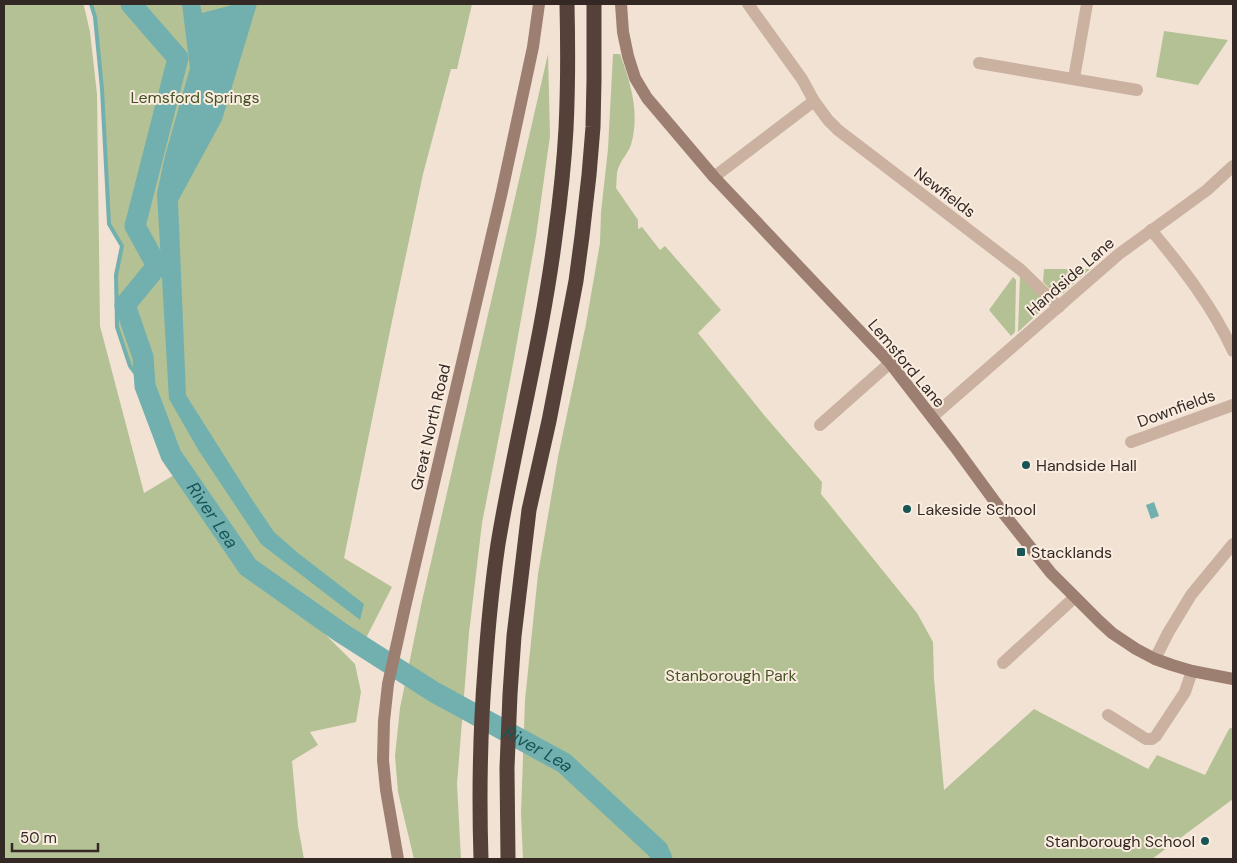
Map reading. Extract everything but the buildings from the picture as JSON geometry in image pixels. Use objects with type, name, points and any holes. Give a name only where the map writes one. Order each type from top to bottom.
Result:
[{"type":"highway","points":[[481,859],[480,764],[488,624],[498,545],[547,294],[556,229],[566,128],[567,4]]},
{"type":"highway","points":[[508,859],[507,768],[514,636],[529,510],[567,328],[582,236],[593,127],[594,4]]},
{"type":"street","name":"Great North Road","points":[[398,859],[386,790],[383,760],[384,721],[388,684],[404,607],[501,196],[533,47],[539,4]]},
{"type":"street","name":"Lemsford Lane","points":[[620,4],[628,56],[635,78],[647,98],[714,177],[890,363],[1051,573],[1098,621],[1136,649],[1172,666],[1233,679]]},
{"type":"street","name":"Newfields","points":[[748,4],[802,79],[814,101],[838,130],[1021,270],[1059,307]]},
{"type":"street","points":[[1074,78],[1087,4]]},
{"type":"street","points":[[979,63],[1137,90]]},
{"type":"street","points":[[714,177],[814,101]]},
{"type":"street","name":"Handside Lane","points":[[932,417],[1119,254],[1207,190],[1233,166]]},
{"type":"street","points":[[1151,230],[1211,310],[1233,351]]},
{"type":"street","points":[[820,425],[890,363]]},
{"type":"street","name":"Downfields","points":[[1131,442],[1233,405]]},
{"type":"street","points":[[1155,659],[1191,595],[1233,544]]},
{"type":"street","points":[[1003,663],[1075,597]]},
{"type":"street","points":[[1108,715],[1146,739],[1152,739],[1156,736],[1185,692],[1192,671]]},
{"type":"green space","points":[[4,4],[83,4],[84,6],[90,32],[97,94],[100,326],[144,493],[174,475],[212,523],[236,563],[265,590],[319,628],[355,664],[361,692],[356,722],[310,732],[318,745],[292,761],[298,826],[304,859],[4,859]]},
{"type":"green space","name":"Lemsford Springs","points":[[91,4],[472,4],[457,69],[451,69],[423,174],[344,558],[392,587],[362,646],[252,570],[171,455],[145,386],[130,366],[117,327],[116,275],[122,246],[109,224],[102,89],[95,17]]},
{"type":"green space","points":[[1164,31],[1228,40],[1198,85],[1156,77]]},
{"type":"green space","points":[[548,54],[550,136],[536,236],[482,523],[469,633],[457,784],[461,859],[414,859],[398,792],[395,756],[400,708],[422,601]]},
{"type":"green space","name":"Stanborough Park","points":[[613,54],[620,54],[628,76],[635,122],[631,145],[618,169],[616,188],[638,220],[638,229],[642,227],[660,250],[665,246],[721,310],[698,333],[764,415],[822,482],[821,494],[917,613],[933,642],[934,679],[944,790],[1034,709],[1148,769],[1157,755],[1205,775],[1229,729],[1233,727],[1233,799],[1152,859],[523,859],[521,814],[525,700],[538,574],[558,457],[586,324],[600,243],[601,212],[608,149]]},
{"type":"green space","points":[[1044,269],[1090,269],[1062,294],[1053,292],[1043,282]]},
{"type":"green space","points":[[1020,276],[1039,293],[1044,308],[1018,332]]},
{"type":"green space","points":[[1013,277],[1016,280],[1015,332],[1011,336],[989,310]]},
{"type":"water","points":[[182,4],[200,4],[202,13],[234,4],[257,4],[222,120],[178,201],[186,395],[274,532],[364,604],[360,620],[261,544],[199,451],[169,399],[157,193],[165,156],[190,68]]},
{"type":"water","points":[[1154,502],[1159,516],[1151,519],[1146,505]]},
{"type":"waterway","points":[[91,4],[95,17],[102,89],[109,224],[122,246],[116,275],[117,327],[130,366],[145,386]]},
{"type":"waterway","name":"River Lea","points":[[131,4],[178,58],[135,226],[157,266],[125,305],[143,357],[145,386],[171,455],[248,567],[340,632],[434,692],[564,763],[658,850],[662,859]]},
{"type":"place","name":"Handside Hall","points":[[1026,465]]},
{"type":"place","name":"Lakeside School","points":[[907,509]]},
{"type":"place","name":"Stacklands","points":[[1021,552]]},
{"type":"place","name":"Stanborough School","points":[[1205,841]]}]
